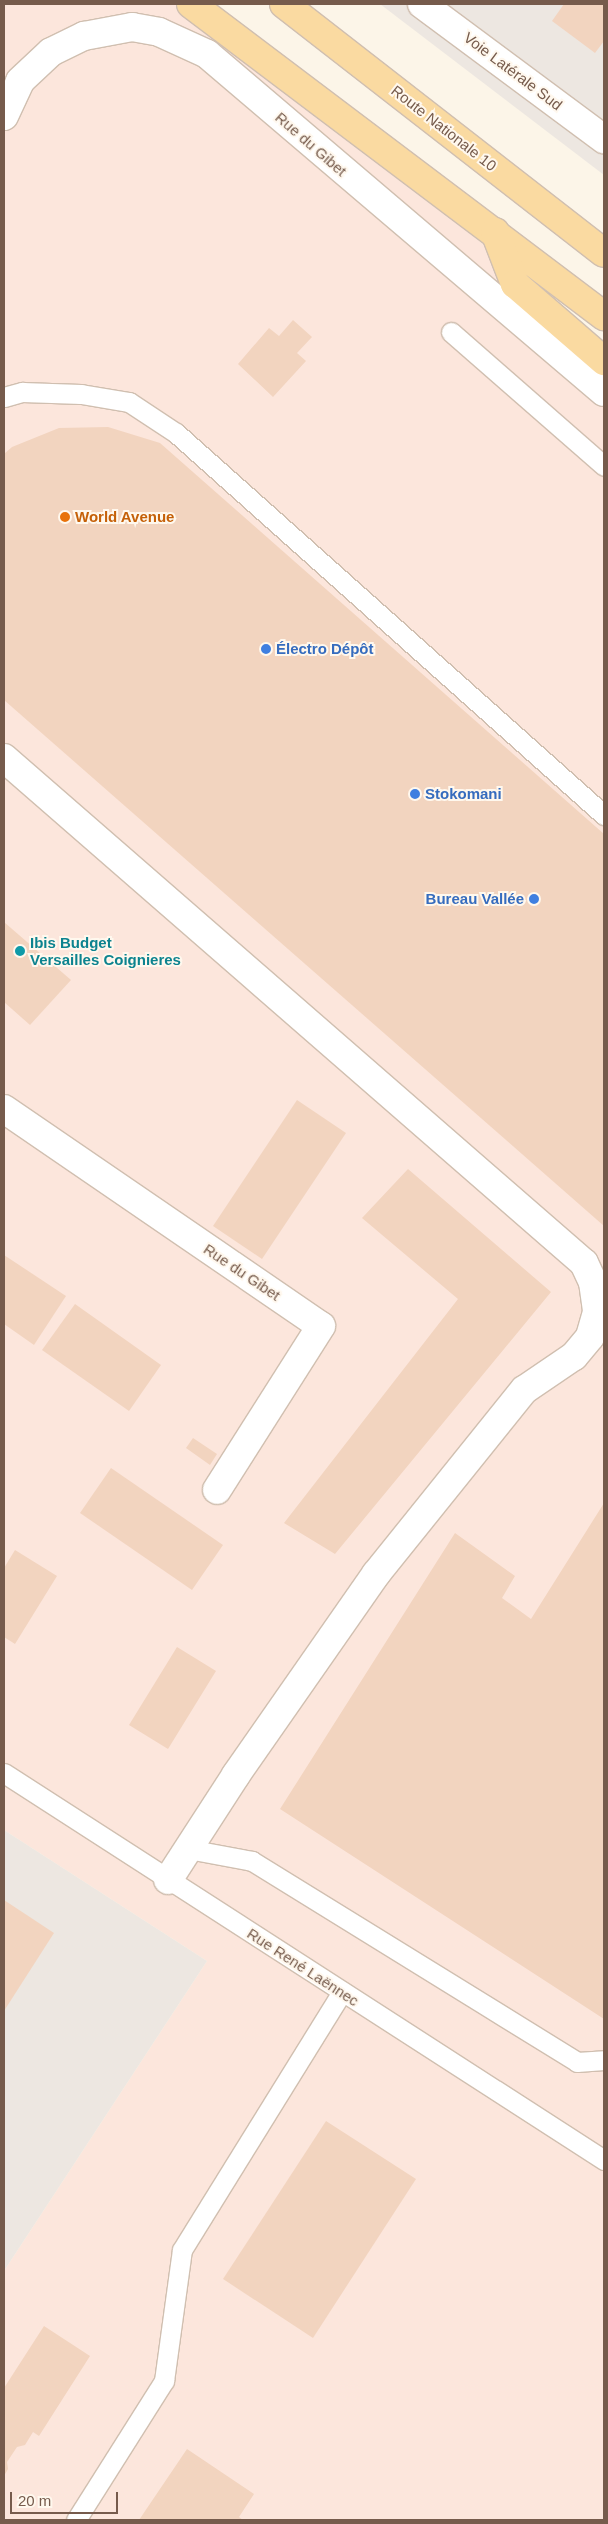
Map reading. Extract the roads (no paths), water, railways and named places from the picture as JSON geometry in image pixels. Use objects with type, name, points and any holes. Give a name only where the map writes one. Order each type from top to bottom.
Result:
[{"type":"main road","points":[[191,4],[494,231],[604,316]]},
{"type":"main road","name":"Route Nationale 10","points":[[284,4],[604,253]]},
{"type":"main road","points":[[494,231],[515,284],[604,361]]},
{"type":"street","name":"Voie Latérale Sud","points":[[422,4],[604,139]]},
{"type":"street","name":"Rue du Gibet","points":[[4,116],[20,81],[51,52],[84,36],[132,27],[159,32],[208,54],[604,392]]},
{"type":"street","points":[[4,758],[584,1263],[593,1282],[597,1312],[590,1338],[574,1356],[524,1390],[376,1574],[168,1880]]},
{"type":"street","name":"Rue du Gibet","points":[[4,1109],[321,1326],[217,1490]]},
{"type":"lane","points":[[451,332],[604,466]]},
{"type":"lane","points":[[4,397],[22,392],[80,394],[128,402],[176,433],[604,815]]},
{"type":"lane","name":"Rue René Laënnec","points":[[4,1773],[604,2160]]},
{"type":"lane","points":[[188,1849],[252,1860],[577,2062],[604,2060]]},
{"type":"lane","points":[[76,2520],[164,2381],[182,2250],[342,1992]]},
{"type":"place","name":"World Avenue","points":[[65,517]]},
{"type":"place","name":"Électro Dépôt","points":[[266,649]]},
{"type":"place","name":"Stokomani","points":[[415,794]]},
{"type":"place","name":"Bureau Vallée","points":[[534,899]]},
{"type":"place","name":"Ibis Budget Versailles Coignieres","points":[[20,951]]}]
